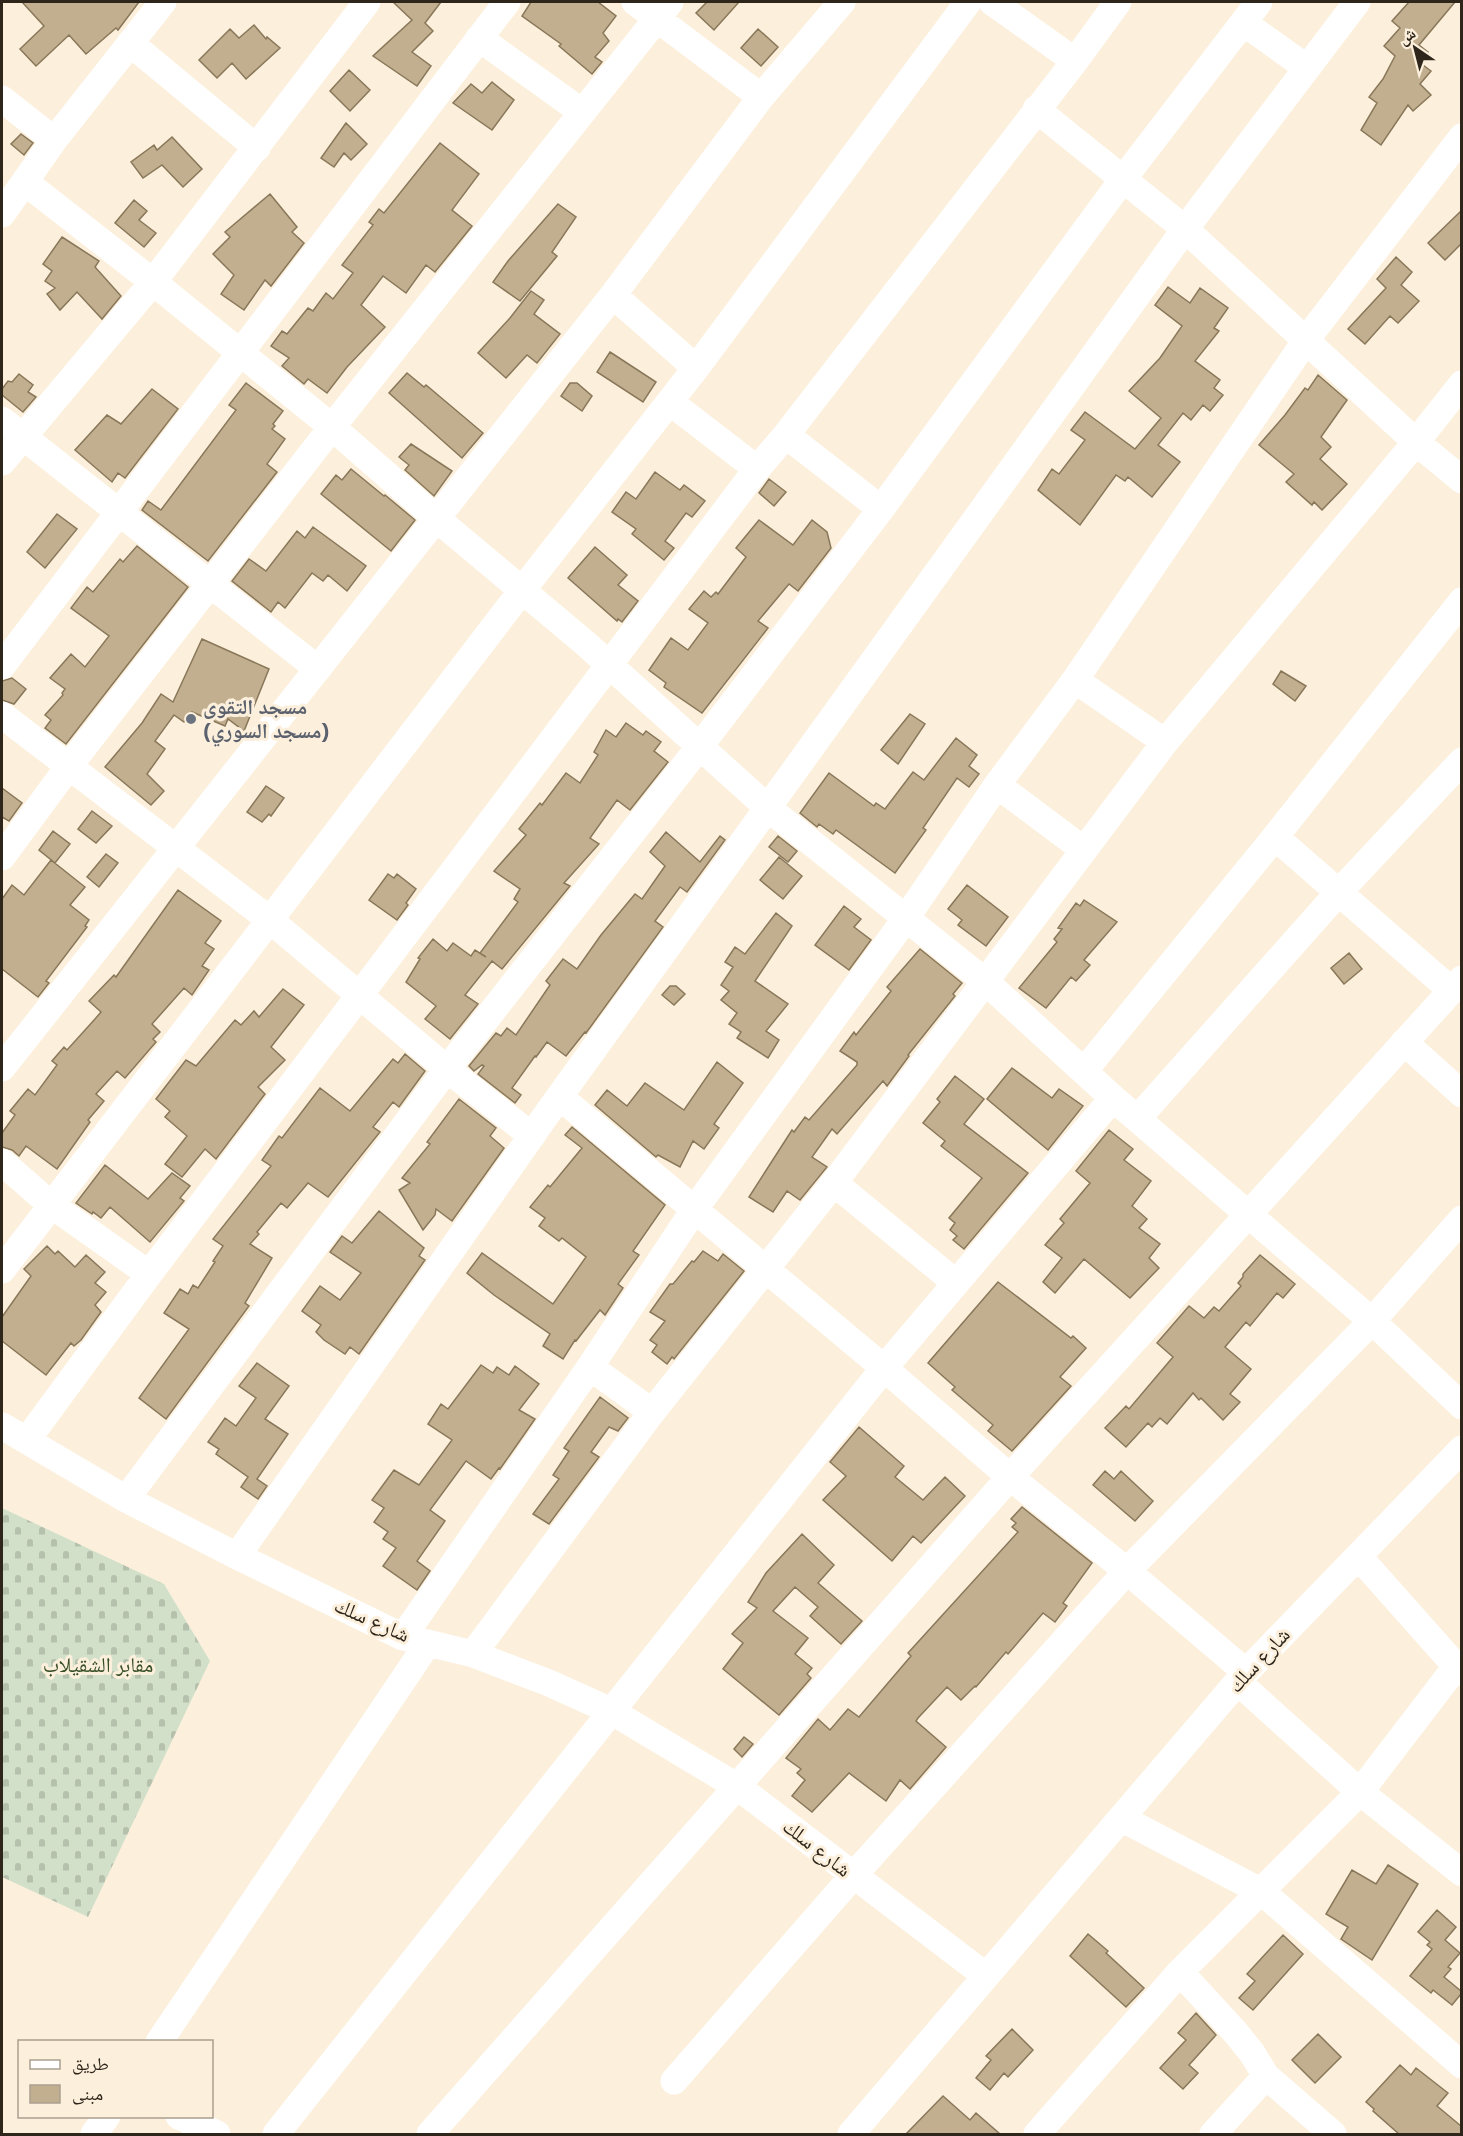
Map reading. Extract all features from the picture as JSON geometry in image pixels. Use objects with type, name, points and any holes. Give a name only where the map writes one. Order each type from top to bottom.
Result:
[{"type":"street","points":[[2,214],[54,140],[163,2]]},
{"type":"street","points":[[2,462],[12,428],[153,282],[367,2]]},
{"type":"street","points":[[2,666],[507,2]]},
{"type":"street","points":[[635,2],[663,10],[761,98]]},
{"type":"street","points":[[2,1068],[613,295],[761,98],[842,2]]},
{"type":"street","points":[[2,1270],[50,1204],[523,589],[696,368],[968,2]]},
{"type":"street","points":[[992,2],[1075,61]]},
{"type":"street","points":[[27,1440],[149,1274],[757,470],[1075,61],[1118,2]]},
{"type":"street","points":[[126,1498],[447,1070],[700,746],[881,509],[1123,179],[1259,2]]},
{"type":"street","points":[[237,1556],[532,1136],[1185,229],[1357,2]]},
{"type":"street","points":[[2,857],[69,766],[332,427],[663,10]]},
{"type":"street","points":[[1244,23],[1307,68]]},
{"type":"street","points":[[479,38],[582,112]]},
{"type":"street","points":[[130,43],[257,148]]},
{"type":"street","points":[[2,99],[54,140]]},
{"type":"street","points":[[1036,109],[1185,229],[1416,442],[1461,480]]},
{"type":"street","points":[[160,2040],[590,1367],[694,1210],[906,918],[997,785],[1075,680],[1306,340],[1461,137]]},
{"type":"street","points":[[25,182],[332,427],[436,518],[523,589],[768,808],[986,982],[1113,1098],[1372,1321],[1461,1406]]},
{"type":"street","points":[[613,295],[696,368]]},
{"type":"street","points":[[473,1654],[652,1412],[834,1183],[1165,742],[1416,442],[1461,384]]},
{"type":"street","points":[[670,402],[757,470]]},
{"type":"street","points":[[12,428],[318,669]]},
{"type":"street","points":[[786,435],[881,509]]},
{"type":"street","points":[[1084,1071],[1275,837],[1461,601]]},
{"type":"street","points":[[1075,680],[1165,742]]},
{"type":"street","points":[[2,715],[270,920],[447,1070],[532,1136]]},
{"type":"street","points":[[1138,1118],[1339,892],[1461,761]]},
{"type":"street","points":[[997,785],[1084,850]]},
{"type":"street","points":[[430,2134],[1010,1477],[1456,985],[1339,892],[1275,837]]},
{"type":"street","points":[[1404,1042],[1461,1094]]},
{"type":"street","points":[[560,1097],[884,1368],[1010,1477],[1127,1571],[1242,1677],[1360,1792],[1461,1873]]},
{"type":"street","points":[[276,2134],[884,1368],[1113,1098]]},
{"type":"street","points":[[2,1162],[50,1204],[149,1274]]},
{"type":"street","points":[[834,1183],[956,1283]]},
{"type":"street","points":[[674,2081],[853,1876],[1127,1571],[1372,1321],[1461,1219]]},
{"type":"street","points":[[590,1367],[652,1412]]},
{"type":"street","name":"شارع سلك","points":[[2,1426],[126,1498],[237,1556],[415,1640],[473,1654],[549,1683],[611,1711],[738,1787],[986,1976],[1242,1677],[1461,1449]]},
{"type":"street","points":[[1037,2134],[1180,1972],[1360,1792],[1458,1671],[1359,1557]]},
{"type":"street","points":[[1121,1818],[1262,1892],[1461,2065]]},
{"type":"street","points":[[1180,1972],[1241,2040],[1266,2076],[1333,2134]]},
{"type":"street","points":[[851,2134],[986,1976]]},
{"type":"street","points":[[1213,2134],[1266,2076]]},
{"type":"street","points":[[94,2134],[106,2118]]},
{"type":"street","points":[[182,2118],[217,2134]]},
{"type":"green space","name":"مقابر الشقيلاب","points":[[2,1508],[164,1584],[210,1661],[88,1917],[2,1877]]},
{"type":"building","points":[[22,2],[139,2],[118,30],[116,28],[86,54],[69,35],[36,66],[20,49],[44,26]]},
{"type":"building","points":[[393,2],[441,2],[425,23],[433,31],[412,52],[431,66],[417,86],[373,56],[412,20]]},
{"type":"building","points":[[531,2],[598,2],[616,16],[603,33],[609,41],[595,57],[602,62],[592,74],[559,46],[561,44],[522,16]]},
{"type":"building","points":[[707,2],[739,2],[714,30],[696,13]]},
{"type":"building","points":[[1409,2],[1455,2],[1419,45],[1428,52],[1419,62],[1431,71],[1420,84],[1431,95],[1413,111],[1408,105],[1381,145],[1361,130],[1377,103],[1369,97],[1383,79],[1395,56],[1384,46],[1400,28],[1392,21]]},
{"type":"building","points":[[254,25],[266,39],[267,37],[280,48],[246,79],[232,63],[217,78],[199,60],[230,29],[239,38]]},
{"type":"building","points":[[758,29],[778,47],[761,66],[741,48]]},
{"type":"building","points":[[349,70],[370,90],[350,111],[330,91]]},
{"type":"building","points":[[492,82],[514,100],[492,130],[453,103],[471,84],[482,93]]},
{"type":"building","points":[[346,123],[367,144],[351,160],[344,153],[334,167],[321,158]]},
{"type":"building","points":[[21,134],[33,143],[24,155],[11,144]]},
{"type":"building","points":[[172,137],[202,169],[183,187],[162,165],[143,178],[131,162],[154,145],[157,150]]},
{"type":"building","points":[[440,143],[479,174],[452,210],[472,226],[435,272],[426,265],[406,293],[383,276],[361,305],[385,327],[347,367],[327,393],[308,379],[304,384],[282,366],[289,358],[271,346],[282,331],[287,334],[308,308],[313,311],[326,293],[333,299],[353,273],[342,265],[373,225],[369,222],[379,209],[384,213]]},
{"type":"building","points":[[270,194],[297,227],[292,232],[304,243],[271,286],[265,280],[244,310],[221,294],[234,275],[213,254],[230,237],[225,232]]},
{"type":"building","points":[[134,200],[147,211],[139,220],[156,233],[144,247],[115,223]]},
{"type":"building","points":[[558,204],[576,217],[552,252],[557,256],[520,301],[493,282],[508,261]]},
{"type":"building","points":[[1461,211],[1461,244],[1445,260],[1428,243]]},
{"type":"building","points":[[62,237],[99,261],[95,267],[121,296],[102,319],[77,292],[60,310],[47,294],[55,288],[45,281],[52,271],[43,264]]},
{"type":"building","points":[[1396,257],[1412,272],[1401,285],[1419,301],[1398,323],[1390,316],[1365,344],[1348,329],[1386,288],[1377,279]]},
{"type":"building","points":[[1168,287],[1190,303],[1200,288],[1228,308],[1214,328],[1219,331],[1195,361],[1220,380],[1214,388],[1223,395],[1210,411],[1203,405],[1191,420],[1183,413],[1158,445],[1180,462],[1152,497],[1128,477],[1125,481],[1116,475],[1080,525],[1038,490],[1052,469],[1059,474],[1085,440],[1071,430],[1085,412],[1135,449],[1161,418],[1129,391],[1160,358],[1182,326],[1155,305]]},
{"type":"building","points":[[531,291],[544,300],[534,314],[560,334],[537,363],[527,355],[506,378],[478,353]]},
{"type":"building","points":[[610,352],[656,382],[643,402],[597,372]]},
{"type":"building","points":[[407,373],[424,387],[426,385],[483,433],[462,458],[389,393]]},
{"type":"building","points":[[19,374],[33,385],[28,392],[36,397],[23,412],[2,395],[2,389],[8,381],[12,382]]},
{"type":"building","points":[[1318,375],[1347,400],[1321,437],[1331,447],[1320,459],[1347,484],[1322,510],[1314,502],[1312,505],[1286,482],[1294,474],[1259,445],[1305,388],[1308,390]]},
{"type":"building","points":[[246,383],[283,411],[272,429],[285,439],[267,464],[277,472],[208,561],[142,510],[148,501],[161,510],[236,410],[229,405]]},
{"type":"building","points":[[570,383],[577,383],[592,396],[582,411],[561,396]]},
{"type":"building","points":[[152,389],[178,409],[125,478],[118,473],[112,482],[75,450],[107,415],[121,424]]},
{"type":"building","points":[[411,444],[452,471],[434,496],[405,470],[409,465],[399,457]]},
{"type":"building","points":[[351,469],[415,520],[391,551],[321,494],[336,475],[342,480]]},
{"type":"building","points":[[655,472],[680,490],[684,485],[705,501],[692,517],[686,513],[665,541],[674,548],[664,560],[632,534],[636,529],[612,512],[626,492],[636,499]]},
{"type":"building","points":[[769,479],[786,492],[774,506],[759,493]]},
{"type":"building","points":[[57,514],[77,529],[45,568],[27,552]]},
{"type":"building","points":[[759,520],[793,545],[812,520],[827,532],[831,548],[798,591],[789,584],[758,621],[768,628],[702,713],[664,687],[666,683],[649,670],[671,638],[688,650],[708,623],[689,609],[704,591],[711,597],[716,592],[718,594],[746,557],[736,548]]},
{"type":"building","points":[[313,527],[366,566],[347,591],[328,575],[323,581],[312,573],[285,608],[278,602],[271,612],[232,581],[249,559],[266,571],[297,531],[305,538]]},
{"type":"building","points":[[137,546],[188,587],[66,744],[45,728],[51,720],[45,715],[63,695],[65,689],[50,678],[71,654],[85,667],[109,636],[71,608],[87,587],[93,592],[120,559],[123,562]]},
{"type":"building","points":[[595,547],[627,575],[618,585],[638,601],[622,622],[618,619],[617,621],[568,578]]},
{"type":"building","points":[[202,639],[269,669],[244,731],[228,719],[225,726],[192,712],[184,722],[174,715],[155,741],[165,749],[147,774],[164,791],[151,805],[105,767],[142,723],[161,694],[173,702]]},
{"type":"building","points":[[1281,671],[1306,686],[1295,701],[1273,684]]},
{"type":"building","points":[[12,678],[26,689],[14,704],[2,700],[2,681]]},
{"type":"building","points":[[910,714],[925,724],[898,764],[881,750]]},
{"type":"building","points":[[626,723],[643,735],[646,731],[661,742],[654,751],[668,762],[630,810],[617,800],[590,838],[599,844],[564,883],[570,886],[502,969],[492,961],[465,995],[478,1004],[450,1039],[425,1019],[436,1006],[406,982],[420,959],[418,958],[433,939],[447,951],[453,943],[471,956],[475,950],[486,957],[480,953],[518,902],[514,899],[520,889],[494,871],[526,835],[519,829],[540,803],[542,805],[566,773],[580,783],[598,755],[594,752],[606,730],[616,737]]},
{"type":"building","points":[[956,738],[977,755],[969,766],[979,774],[969,787],[957,778],[923,828],[926,830],[895,873],[836,830],[833,834],[819,824],[817,827],[800,813],[829,773],[874,806],[876,803],[885,809],[913,772],[924,780]]},
{"type":"building","points":[[266,786],[284,798],[271,816],[269,814],[262,822],[247,812]]},
{"type":"building","points":[[2,788],[22,803],[9,821],[2,817]]},
{"type":"building","points":[[92,811],[112,826],[96,843],[78,829]]},
{"type":"building","points":[[53,831],[70,844],[55,863],[39,850]]},
{"type":"building","points":[[666,832],[700,862],[720,836],[725,840],[687,892],[680,887],[655,921],[663,927],[586,1033],[566,1056],[547,1042],[535,1056],[512,1088],[521,1095],[515,1103],[478,1074],[484,1066],[474,1071],[469,1066],[496,1033],[501,1036],[507,1028],[516,1035],[550,985],[546,981],[563,959],[577,969],[601,935],[635,894],[642,899],[665,866],[650,852]]},
{"type":"building","points":[[778,836],[797,851],[788,862],[769,847]]},
{"type":"building","points":[[106,854],[118,863],[99,887],[87,877]]},
{"type":"building","points":[[779,857],[802,876],[783,899],[760,880]]},
{"type":"building","points":[[51,860],[85,887],[70,905],[89,920],[85,926],[87,927],[46,981],[49,983],[38,997],[2,969],[2,899],[12,885],[24,895]]},
{"type":"building","points":[[388,874],[394,878],[397,874],[416,889],[397,920],[369,900]]},
{"type":"building","points":[[967,885],[1008,917],[986,946],[958,925],[962,920],[948,909]]},
{"type":"building","points":[[178,890],[221,921],[205,943],[214,949],[202,966],[209,970],[192,995],[184,988],[152,1024],[160,1032],[153,1039],[156,1042],[125,1078],[117,1071],[96,1094],[104,1101],[88,1120],[90,1122],[57,1169],[26,1146],[19,1156],[12,1150],[2,1147],[2,1133],[15,1115],[10,1111],[28,1089],[35,1095],[57,1065],[52,1061],[64,1047],[67,1050],[101,1012],[89,1001],[114,975],[116,977]]},
{"type":"building","points":[[1084,900],[1117,922],[1084,960],[1090,965],[1076,981],[1071,977],[1046,1008],[1019,988],[1057,942],[1054,939],[1062,929],[1058,928],[1076,903],[1080,906]]},
{"type":"building","points":[[844,906],[861,919],[854,927],[871,940],[849,970],[815,945]]},
{"type":"building","points":[[776,913],[792,926],[755,981],[788,1004],[766,1031],[779,1040],[768,1058],[737,1038],[741,1032],[729,1024],[737,1013],[721,1000],[729,991],[721,985],[733,967],[725,962],[735,947],[745,954]]},
{"type":"building","points":[[920,949],[962,983],[953,994],[955,996],[908,1055],[887,1086],[883,1081],[837,1134],[832,1129],[812,1157],[827,1167],[800,1200],[787,1191],[773,1212],[749,1197],[792,1130],[794,1132],[805,1117],[809,1120],[857,1065],[857,1062],[840,1051],[854,1032],[856,1035],[891,991],[887,987]]},
{"type":"building","points":[[1349,953],[1362,969],[1344,984],[1331,968]]},
{"type":"building","points":[[670,986],[676,986],[685,994],[674,1005],[662,995]]},
{"type":"building","points":[[283,989],[304,1005],[271,1047],[285,1060],[258,1087],[265,1094],[216,1159],[205,1149],[182,1177],[165,1164],[187,1136],[165,1117],[170,1111],[156,1099],[186,1060],[196,1066],[235,1020],[241,1025],[254,1011],[259,1017]]},
{"type":"building","points":[[405,1054],[425,1071],[399,1107],[393,1102],[373,1127],[380,1132],[328,1197],[308,1183],[287,1208],[281,1203],[257,1232],[259,1234],[250,1244],[272,1258],[245,1303],[249,1306],[166,1419],[139,1398],[189,1329],[164,1313],[180,1289],[188,1294],[193,1285],[198,1288],[215,1262],[213,1261],[223,1246],[213,1239],[271,1166],[262,1160],[279,1136],[282,1138],[320,1088],[350,1111],[393,1059],[398,1063]]},
{"type":"building","points":[[717,1062],[743,1083],[714,1124],[719,1128],[704,1149],[693,1141],[680,1167],[658,1155],[656,1157],[595,1105],[607,1090],[627,1106],[645,1083],[684,1110]]},
{"type":"building","points":[[1012,1068],[1052,1098],[1059,1089],[1083,1106],[1048,1150],[987,1099]]},
{"type":"building","points":[[955,1076],[984,1099],[964,1124],[1028,1173],[964,1249],[953,1240],[957,1236],[950,1230],[955,1223],[949,1218],[982,1178],[941,1146],[945,1141],[923,1123],[940,1102],[937,1099]]},
{"type":"building","points":[[459,1099],[496,1128],[490,1136],[504,1148],[452,1221],[436,1209],[435,1215],[423,1230],[399,1190],[410,1183],[402,1178],[430,1144],[427,1142]]},
{"type":"building","points":[[572,1127],[665,1205],[633,1251],[639,1255],[618,1284],[623,1288],[605,1315],[600,1310],[575,1340],[563,1359],[543,1346],[550,1334],[467,1273],[482,1253],[553,1304],[586,1257],[562,1238],[559,1241],[539,1226],[545,1218],[530,1207],[582,1148],[565,1135]]},
{"type":"building","points":[[1109,1130],[1133,1149],[1124,1160],[1151,1181],[1132,1206],[1147,1219],[1139,1228],[1160,1244],[1149,1258],[1159,1268],[1130,1298],[1084,1259],[1055,1293],[1043,1282],[1062,1258],[1045,1245],[1064,1223],[1060,1219],[1090,1183],[1076,1171]]},
{"type":"building","points":[[105,1165],[148,1199],[172,1173],[190,1186],[180,1198],[184,1201],[150,1242],[110,1207],[101,1218],[76,1203]]},
{"type":"building","points":[[379,1211],[424,1248],[419,1256],[425,1260],[359,1354],[350,1347],[345,1354],[316,1332],[321,1325],[302,1311],[320,1286],[340,1300],[361,1273],[330,1252],[342,1236],[352,1243]]},
{"type":"building","points":[[47,1246],[55,1254],[58,1251],[75,1267],[86,1255],[105,1272],[95,1283],[106,1292],[95,1305],[101,1312],[81,1340],[74,1346],[71,1343],[46,1375],[2,1341],[2,1317],[31,1276],[24,1269]]},
{"type":"building","points":[[703,1251],[718,1261],[723,1254],[744,1271],[674,1359],[672,1357],[667,1364],[652,1352],[657,1345],[650,1340],[665,1321],[650,1312],[670,1284],[673,1284]]},
{"type":"building","points":[[1260,1255],[1295,1284],[1283,1298],[1277,1293],[1250,1326],[1246,1322],[1225,1347],[1251,1369],[1230,1394],[1240,1402],[1223,1420],[1193,1393],[1167,1424],[1160,1418],[1152,1427],[1148,1423],[1126,1447],[1105,1428],[1126,1406],[1129,1409],[1173,1357],[1157,1343],[1189,1306],[1204,1318],[1214,1307],[1219,1311],[1241,1286],[1238,1283],[1243,1274]]},
{"type":"building","points":[[998,1282],[1071,1338],[1073,1336],[1086,1348],[1060,1377],[1071,1386],[1012,1451],[988,1431],[993,1425],[952,1390],[955,1387],[928,1363]]},
{"type":"building","points":[[257,1363],[289,1386],[265,1419],[288,1434],[257,1479],[267,1486],[258,1499],[241,1487],[248,1477],[216,1454],[219,1449],[208,1442],[225,1418],[236,1426],[256,1398],[239,1386]]},
{"type":"building","points":[[481,1365],[493,1373],[497,1367],[509,1375],[515,1366],[539,1384],[519,1410],[535,1419],[491,1479],[466,1461],[430,1510],[445,1521],[417,1561],[430,1571],[417,1590],[383,1566],[396,1548],[383,1539],[388,1532],[374,1522],[384,1508],[372,1500],[394,1470],[419,1485],[452,1440],[428,1424],[441,1404],[448,1409]]},
{"type":"building","points":[[600,1397],[628,1418],[618,1431],[609,1427],[591,1452],[599,1457],[549,1524],[533,1514],[559,1479],[553,1475],[569,1451],[564,1448]]},
{"type":"building","points":[[859,1427],[904,1466],[895,1477],[923,1500],[945,1477],[965,1496],[921,1543],[913,1536],[892,1561],[823,1500],[846,1476],[830,1462]]},
{"type":"building","points":[[1105,1471],[1114,1479],[1121,1471],[1153,1501],[1135,1521],[1093,1485]]},
{"type":"building","points":[[1022,1507],[1092,1563],[1063,1603],[1067,1606],[1055,1622],[1043,1613],[1008,1654],[1006,1652],[976,1687],[961,1700],[947,1687],[918,1718],[916,1721],[946,1747],[910,1789],[900,1780],[886,1801],[849,1773],[812,1812],[792,1796],[805,1780],[797,1773],[801,1769],[786,1758],[818,1719],[830,1730],[848,1709],[859,1717],[911,1656],[908,1653],[1018,1532],[1012,1527],[1016,1523],[1011,1519]]},
{"type":"building","points":[[802,1534],[834,1565],[818,1583],[862,1621],[841,1644],[810,1616],[818,1607],[795,1587],[773,1611],[808,1638],[795,1654],[812,1668],[807,1674],[811,1678],[779,1715],[723,1669],[743,1643],[732,1634],[757,1608],[748,1602],[766,1573]]},
{"type":"building","points":[[744,1737],[753,1744],[742,1757],[734,1749]]},
{"type":"building","points":[[1388,1865],[1418,1884],[1372,1960],[1341,1939],[1348,1927],[1326,1914],[1352,1870],[1376,1884]]},
{"type":"building","points":[[1437,1910],[1456,1927],[1445,1940],[1460,1953],[1448,1967],[1451,1969],[1444,1977],[1461,1991],[1452,2005],[1433,1990],[1431,1993],[1410,1976],[1432,1949],[1427,1945],[1430,1942],[1418,1932]]},
{"type":"building","points":[[1088,1934],[1144,1988],[1126,2007],[1070,1956]]},
{"type":"building","points":[[1283,1935],[1303,1954],[1253,2010],[1239,1998],[1255,1981],[1247,1974]]},
{"type":"building","points":[[1196,2013],[1216,2035],[1189,2065],[1198,2073],[1183,2089],[1160,2068],[1186,2040],[1178,2033]]},
{"type":"building","points":[[1012,2029],[1033,2050],[1008,2077],[1004,2073],[990,2090],[976,2078],[991,2060],[986,2056]]},
{"type":"building","points":[[1318,2034],[1341,2057],[1315,2083],[1292,2060]]},
{"type":"building","points":[[1400,2065],[1411,2075],[1416,2068],[1448,2093],[1437,2106],[1461,2126],[1461,2134],[1399,2134],[1373,2111],[1374,2109],[1366,2102]]},
{"type":"building","points":[[943,2096],[970,2120],[976,2113],[1000,2134],[906,2134]]},
{"type":"place","name":"مسجد التقوى (مسجد السوري)","points":[[191,719]]}]
